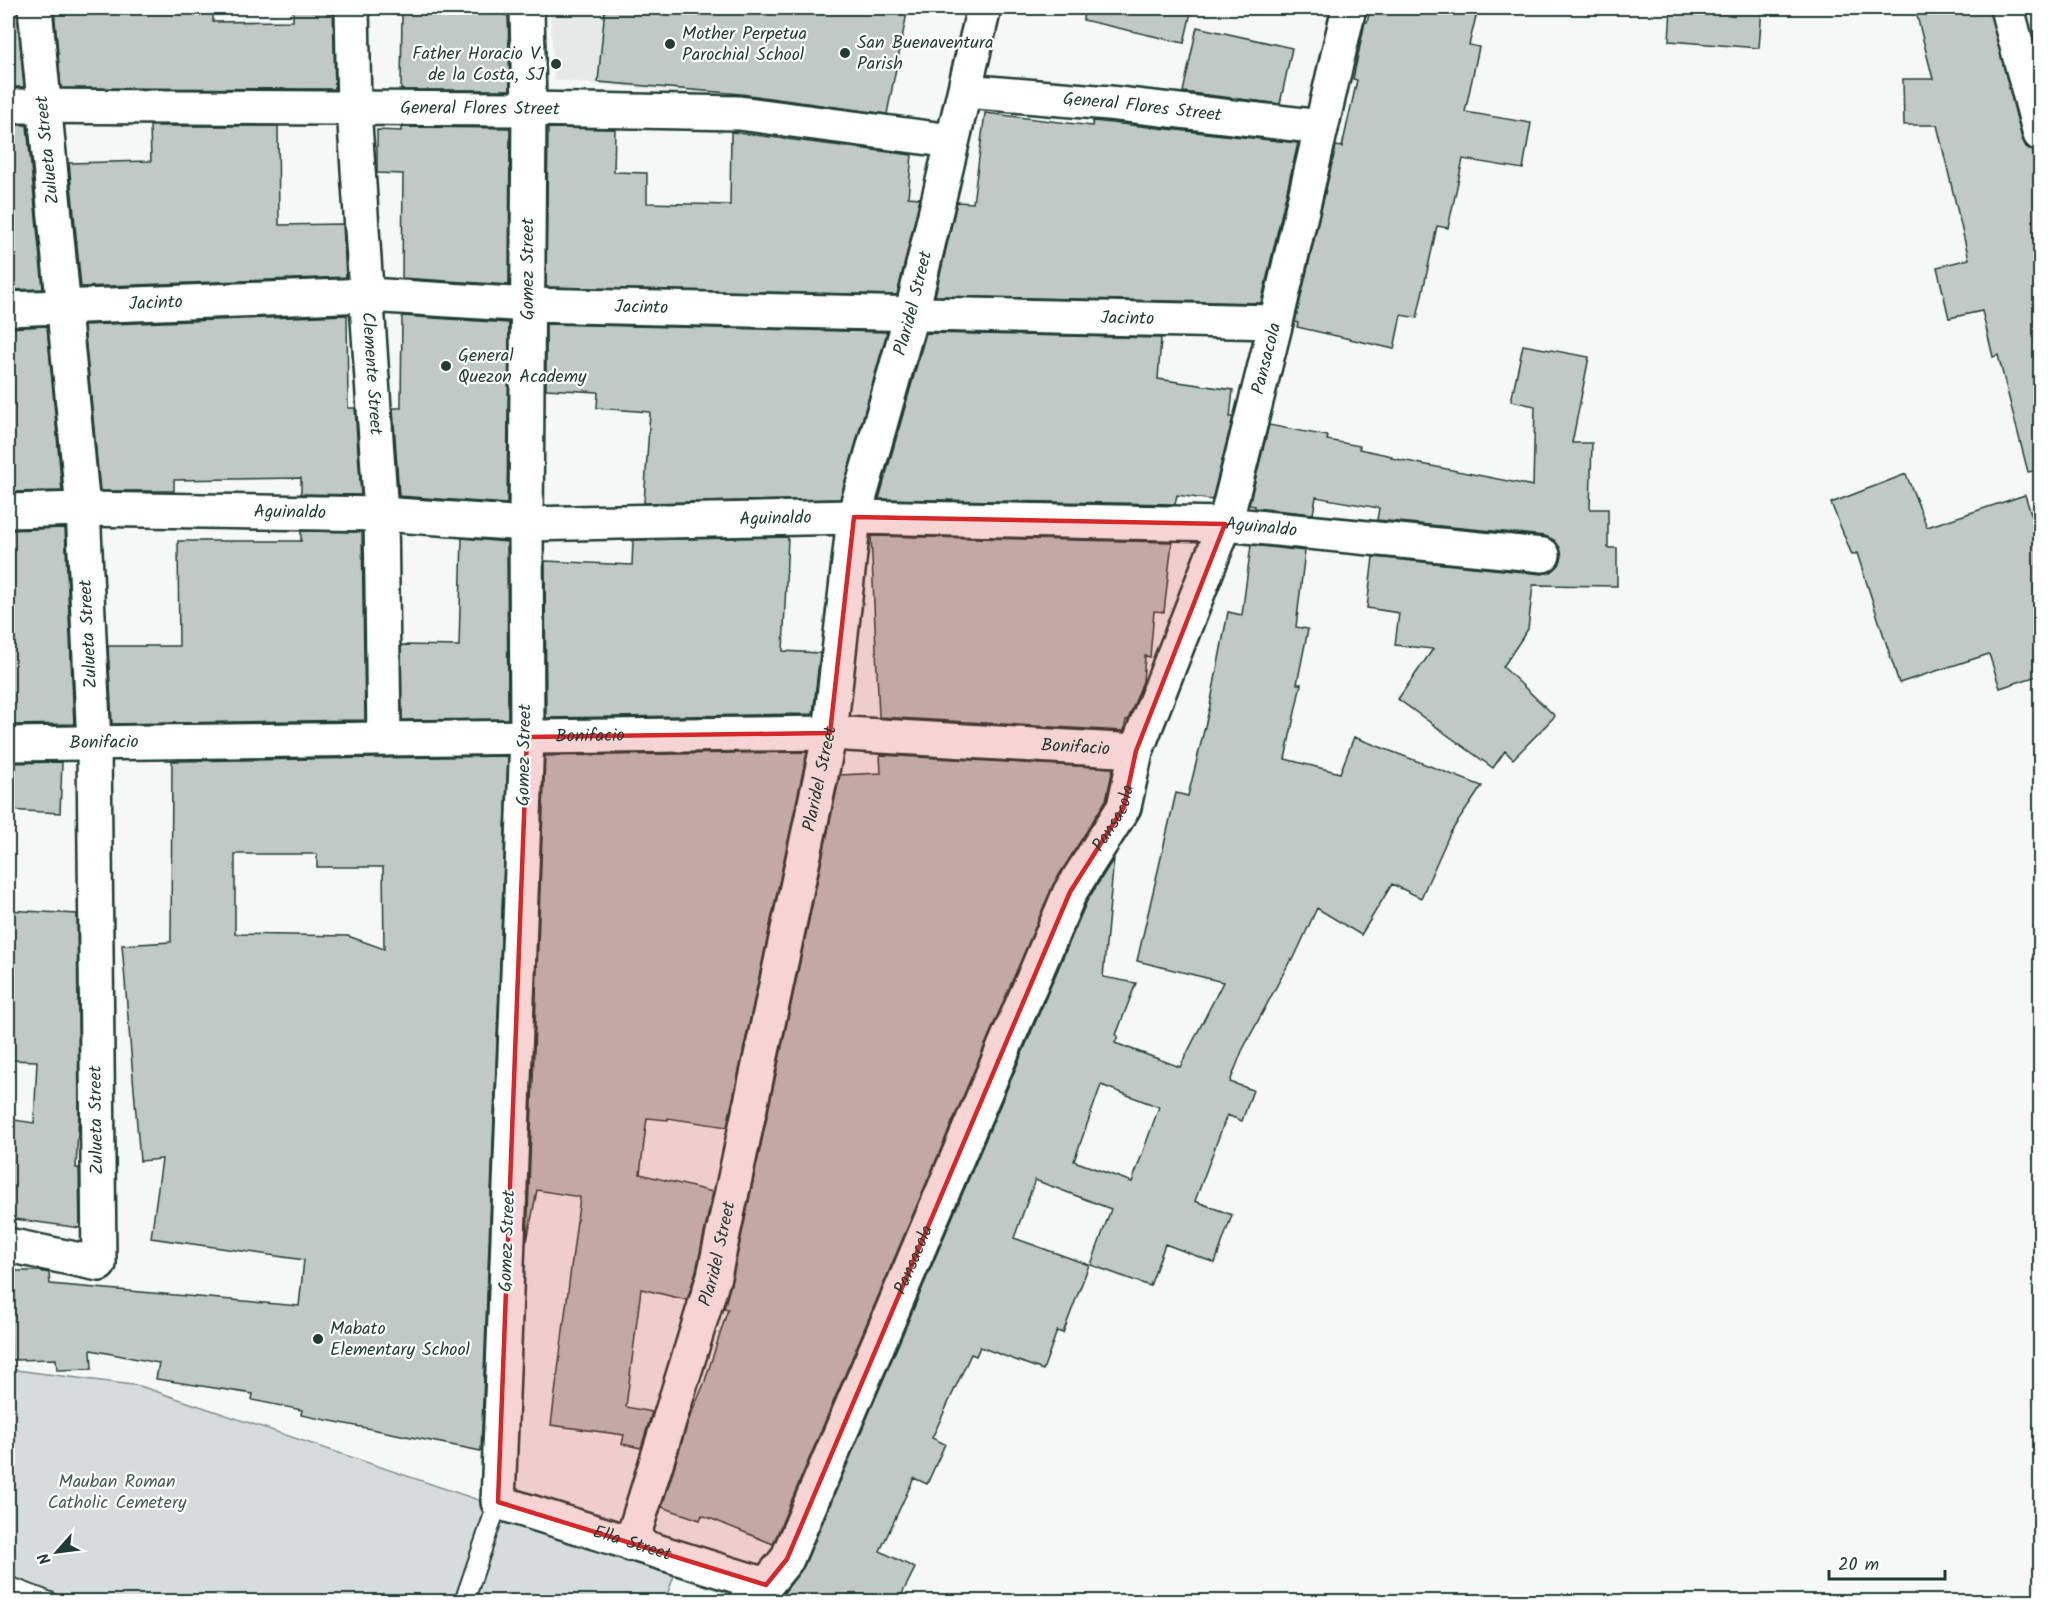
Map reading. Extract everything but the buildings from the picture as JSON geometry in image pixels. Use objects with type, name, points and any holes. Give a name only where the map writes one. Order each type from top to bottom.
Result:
[{"type":"street","name":"Zulueta Street","points":[[8,1245],[99,1264],[93,744],[83,509],[35,8]]},
{"type":"street","name":"Clemente Street","points":[[352,8],[354,109],[381,514],[384,739]]},
{"type":"street","name":"Gomez Street","points":[[498,1502],[527,736],[529,109],[526,8]]},
{"type":"street","name":"Plaridel Street","points":[[631,1544],[714,1276],[830,733],[854,517],[912,312],[984,8]]},
{"type":"street","name":"Pansacola","points":[[758,1596],[787,1559],[1070,892],[1124,807],[1136,751],[1225,524],[1276,322],[1349,8]]},
{"type":"street","points":[[2007,8],[2040,134]]},
{"type":"street","name":"General Flores Street","points":[[965,92],[1109,103],[1321,127]]},
{"type":"street","name":"General Flores Street","points":[[8,106],[529,109],[739,113],[951,141]]},
{"type":"street","name":"Jacinto","points":[[8,309],[368,295],[528,305],[1276,322]]},
{"type":"street","name":"Aguinaldo","points":[[8,511],[83,509],[381,514],[526,524],[854,517],[1225,524],[1543,555]]},
{"type":"street","name":"Bonifacio","points":[[8,744],[830,733],[1136,751]]},
{"type":"street","name":"Ella Street","points":[[498,1502],[631,1544],[758,1596]]},
{"type":"lane","points":[[464,1602],[498,1502]]},
{"type":"lane","points":[[8,1586],[51,1602]]},
{"type":"highlighted area","points":[[854,517],[1225,524],[1136,751],[1124,807],[1070,892],[787,1559],[766,1585],[498,1502],[527,737],[830,733]]},
{"type":"shaded area","name":"Mother Perpetua Parochial School","points":[[550,8],[796,8],[778,101],[554,80]]},
{"type":"green space","name":"Mauban Roman Catholic Cemetery","points":[[8,1369],[140,1386],[677,1567],[665,1601],[8,1602]]},
{"type":"place","name":"Mother Perpetua Parochial School","points":[[670,44]]},
{"type":"place","name":"San Buenaventura Parish","points":[[845,53]]},
{"type":"place","name":"Father Horacio V. de la Costa, SJ","points":[[556,64]]},
{"type":"place","name":"General Quezon Academy","points":[[446,366]]},
{"type":"place","name":"Mabato Elementary School","points":[[318,1339]]}]
